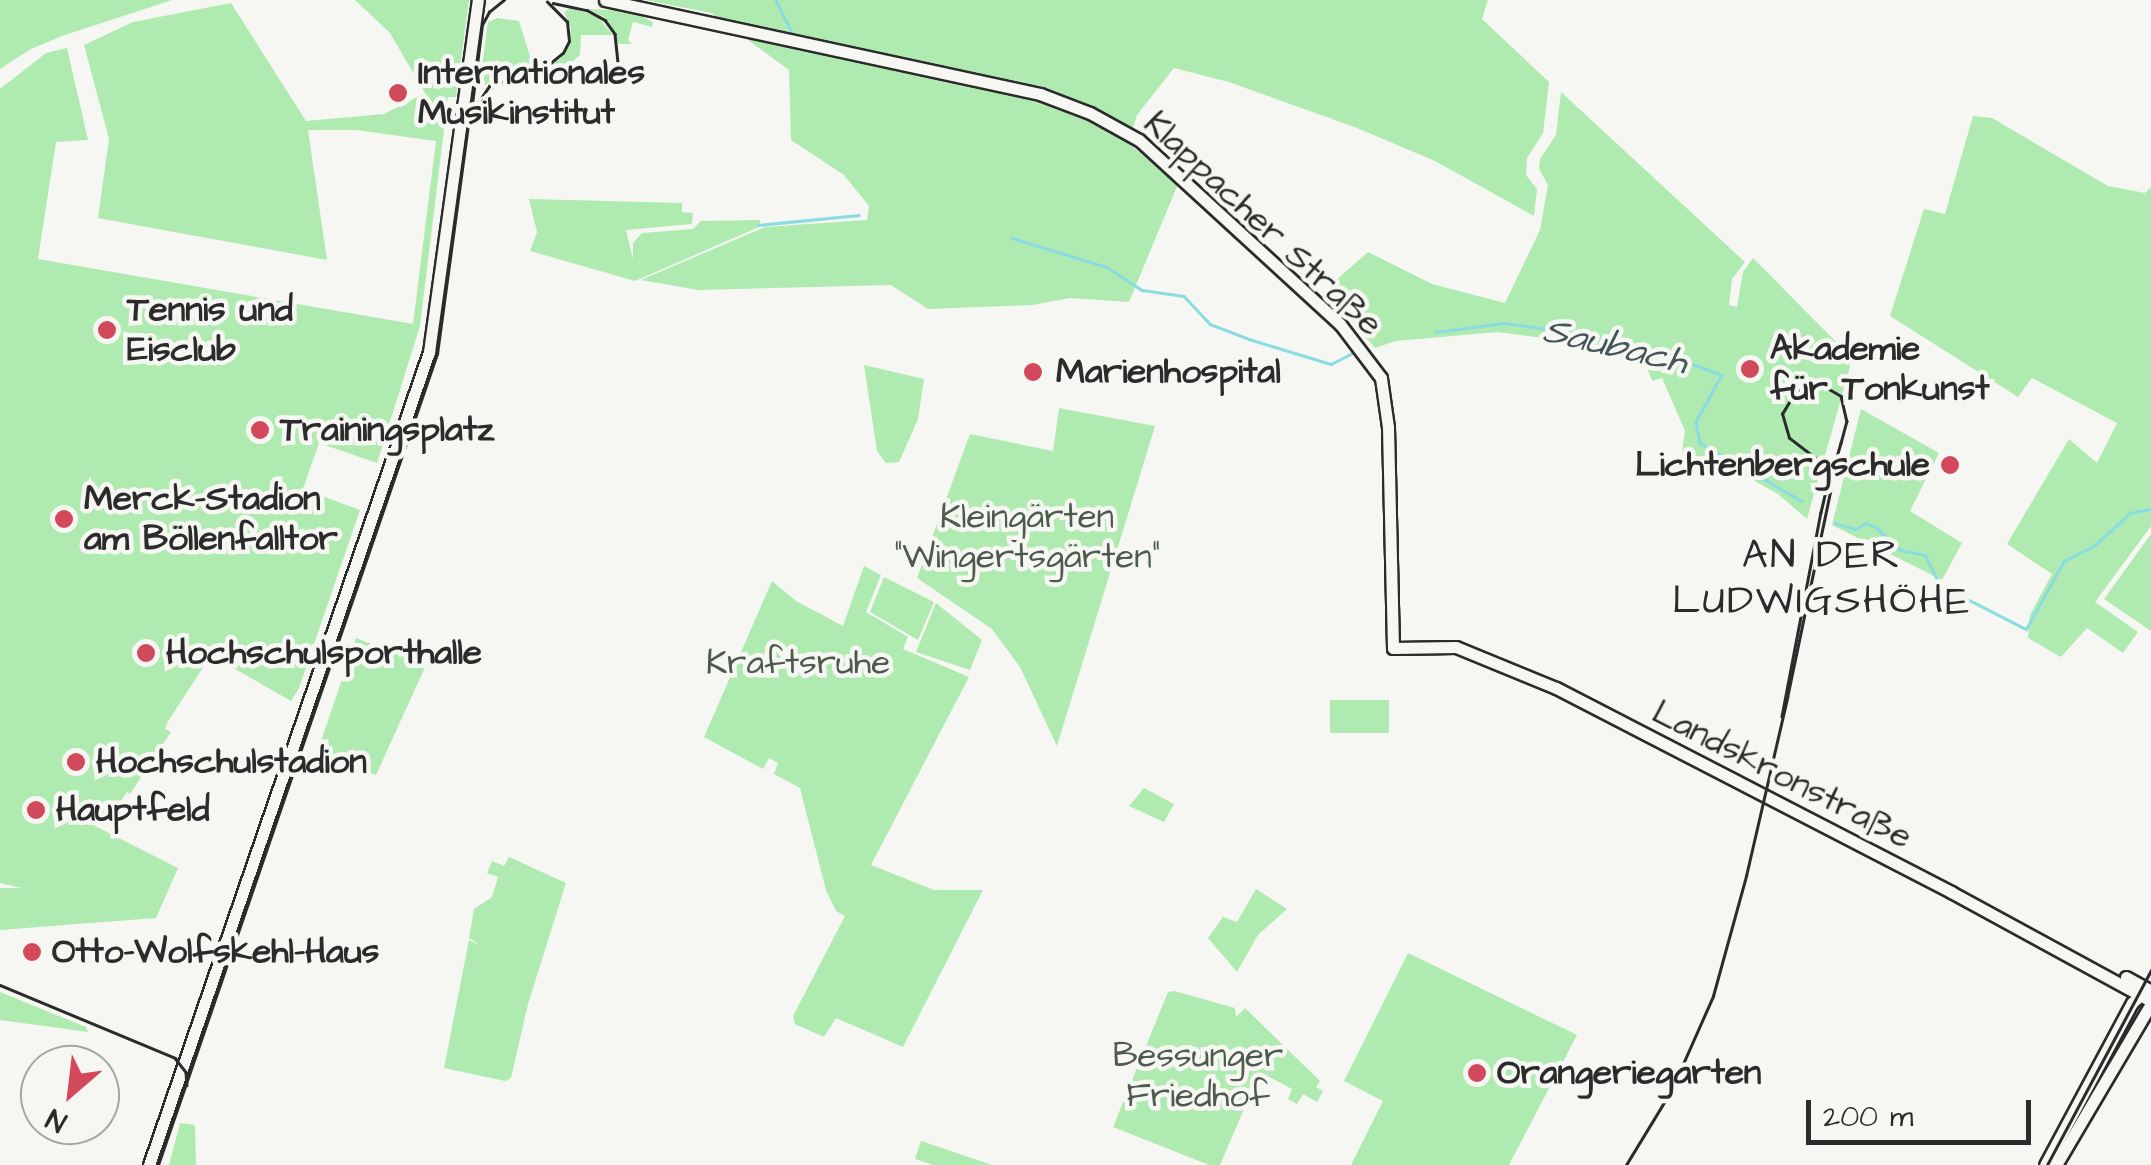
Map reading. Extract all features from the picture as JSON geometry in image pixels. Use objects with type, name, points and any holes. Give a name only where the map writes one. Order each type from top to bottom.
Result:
[{"type":"main road","points":[[148,1165],[429,352],[478,0]]},
{"type":"main road","name":"Klappacher Straße","points":[[605,0],[1040,94],[1090,113],[1156,154],[1340,324],[1381,378],[1388,427],[1394,648]]},
{"type":"main road","name":"Landskronstraße","points":[[1394,648],[1456,647],[1478,653],[1536,682],[1553,695],[1588,708],[2148,996]]},
{"type":"main road","points":[[2045,1165],[2132,1003],[2148,996]]},
{"type":"main road","points":[[2056,1165],[2148,996]]},
{"type":"green space","points":[[0,0],[172,0],[62,36],[31,49],[0,69]]},
{"type":"green space","points":[[355,0],[469,0],[456,97],[448,97],[420,326],[377,463],[319,443],[303,489],[360,510],[299,688],[291,701],[211,655],[167,723],[165,729],[171,732],[130,794],[127,792],[105,825],[93,819],[89,823],[178,868],[156,918],[0,930],[0,888],[22,888],[0,883],[0,89],[46,53],[67,48],[88,140],[56,142],[38,259],[413,324],[436,141],[356,130],[308,130],[327,260],[98,218],[109,139],[84,45],[133,22],[231,3],[306,121],[384,114],[425,93],[390,33]]},
{"type":"green space","points":[[645,0],[1488,0],[1482,19],[1549,82],[1543,133],[1527,158],[1526,175],[1537,189],[1534,216],[1435,161],[1357,128],[1229,82],[1174,68],[1137,115],[1128,143],[1178,184],[1129,302],[1070,298],[1033,305],[928,309],[891,285],[698,290],[641,280],[765,227],[867,220],[869,206],[844,175],[791,140],[789,70],[711,13]]},
{"type":"green space","points":[[570,8],[597,16],[613,35],[581,35],[580,55],[571,63],[530,81],[491,89],[477,102],[495,85],[560,59],[570,42],[571,28],[564,12]]},
{"type":"green space","points":[[588,9],[631,11],[653,22],[652,27],[633,22],[628,40],[632,44],[619,44],[606,18]]},
{"type":"green space","points":[[497,18],[519,21],[532,63],[538,64],[497,77],[479,89],[488,22]]},
{"type":"green space","points":[[1561,92],[1745,262],[1732,279],[1729,305],[1737,307],[1743,272],[1753,258],[1846,352],[1850,367],[1807,519],[1778,494],[1718,461],[1682,453],[1685,431],[1662,378],[1652,381],[1641,351],[1497,332],[1396,341],[1375,348],[1326,289],[1368,252],[1432,284],[1505,303],[1540,230],[1548,185],[1539,169],[1540,159],[1556,135]]},
{"type":"green space","points":[[1973,116],[1992,118],[2108,186],[2145,193],[2151,187],[2151,526],[2095,602],[2138,632],[2123,653],[2087,628],[2061,657],[2028,638],[2030,615],[2052,574],[2007,544],[2069,439],[2097,463],[2117,423],[2032,378],[2018,397],[1890,316],[1924,209],[1945,214]]},
{"type":"green space","points":[[529,199],[682,203],[682,212],[693,213],[692,224],[626,230],[633,259],[633,243],[642,233],[693,229],[701,221],[760,220],[759,227],[635,281],[530,251],[537,232]]},
{"type":"green space","points":[[864,365],[924,379],[918,419],[899,462],[886,463],[877,451]]},
{"type":"green space","name":"Kleingärten \"Wingertsgärten\"","points":[[1059,408],[1155,426],[1057,746],[1020,667],[992,629],[917,578],[970,434],[1053,451]]},
{"type":"green space","points":[[1861,409],[1939,453],[1910,511],[1962,543],[1942,580],[1832,525]]},
{"type":"green space","points":[[2151,534],[2151,631],[2104,599]]},
{"type":"green space","name":"Kraftsruhe","points":[[864,566],[881,575],[866,612],[908,637],[903,649],[969,677],[871,865],[934,890],[983,890],[903,1047],[836,1018],[824,1037],[795,1024],[793,1016],[845,916],[836,911],[826,890],[800,788],[774,774],[778,763],[769,758],[763,769],[704,737],[772,581],[796,601],[843,626]]},
{"type":"green space","points":[[884,577],[934,602],[918,640],[870,612]]},
{"type":"green space","points":[[936,603],[982,640],[970,670],[916,652]]},
{"type":"green space","points":[[356,638],[426,665],[376,775],[317,753]]},
{"type":"green space","points":[[1330,700],[1389,700],[1389,733],[1330,733]]},
{"type":"green space","points":[[1144,788],[1174,804],[1164,822],[1129,806]]},
{"type":"green space","points":[[509,857],[566,883],[528,1004],[511,1078],[505,1081],[444,1068],[469,940],[481,946],[469,938],[474,909],[492,897],[498,877],[487,873],[492,861],[504,866]]},
{"type":"green space","points":[[1256,889],[1287,909],[1258,935],[1237,972],[1208,938],[1223,917],[1237,922]]},
{"type":"green space","name":"Orangeriegarten","points":[[1408,953],[1577,1035],[1509,1165],[1351,1165],[1383,1101],[1344,1081]]},
{"type":"green space","points":[[0,992],[86,1027],[88,1032],[0,1020]]},
{"type":"green space","name":"Bessunger Friedhof","points":[[1168,992],[1235,1008],[1236,1017],[1245,1008],[1320,1081],[1316,1087],[1323,1091],[1317,1102],[1303,1094],[1297,1104],[1288,1099],[1292,1089],[1260,1072],[1220,1165],[1209,1165],[1113,1127]]},
{"type":"green space","points":[[180,1123],[195,1125],[196,1165],[169,1165]]},
{"type":"green space","points":[[921,1141],[992,1165],[933,1165],[915,1159]]},
{"type":"waterway","points":[[776,0],[793,35]]},
{"type":"waterway","points":[[758,225],[859,215]]},
{"type":"waterway","name":"Saubach","points":[[1012,238],[1107,267],[1142,290],[1184,296],[1210,324],[1249,339],[1331,364],[1355,352]]},
{"type":"waterway","name":"Saubach","points":[[1435,332],[1504,323],[1555,330],[1647,347],[1722,375],[1696,422],[1700,443],[1802,501]]},
{"type":"waterway","name":"Saubach","points":[[1835,523],[1856,529],[1866,523],[1876,527],[1900,550],[1925,555],[1940,585],[2026,629],[2064,561],[2095,545],[2130,513],[2151,509]]},
{"type":"tram line","points":[[472,104],[482,25],[489,12],[504,0]]},
{"type":"tram line","points":[[158,1165],[437,354],[469,116],[489,86],[548,65],[563,53],[569,41],[567,22],[547,2]]},
{"type":"tram line","points":[[553,3],[587,10],[605,20],[615,34],[618,65]]},
{"type":"tram line","points":[[1626,1165],[1671,1091],[1713,996],[1746,876],[1787,698],[1831,488],[1831,477],[1824,465],[1789,438],[1782,414],[1796,391],[1817,382],[1841,396],[1847,421],[1831,477],[1826,491],[1821,512],[1782,716]]},
{"type":"tram line","points":[[2047,1165],[2151,970]]},
{"type":"tram line","points":[[0,985],[175,1058],[186,1072],[187,1085]]},
{"type":"place","name":"Internationales Musikinstitut","points":[[398,93]]},
{"type":"place","name":"Tennis und Eisclub","points":[[107,330]]},
{"type":"place","name":"Akademie für Tonkunst","points":[[1750,369]]},
{"type":"place","name":"Marienhospital","points":[[1033,372]]},
{"type":"place","name":"Trainingsplatz","points":[[260,430]]},
{"type":"place","name":"Lichtenbergschule","points":[[1950,465]]},
{"type":"place","name":"Merck-Stadion am Böllenfalltor","points":[[64,519]]},
{"type":"place","name":"Hochschulsporthalle","points":[[146,653]]},
{"type":"place","name":"Hochschulstadion","points":[[76,762]]},
{"type":"place","name":"Hauptfeld","points":[[36,810]]},
{"type":"place","name":"Otto-Wolfskehl-Haus","points":[[32,952]]},
{"type":"place","name":"Orangeriegarten","points":[[1477,1073]]},
{"type":"district","name":"AN DER LUDWIGSHÖHE","points":[[1822,579]]}]
